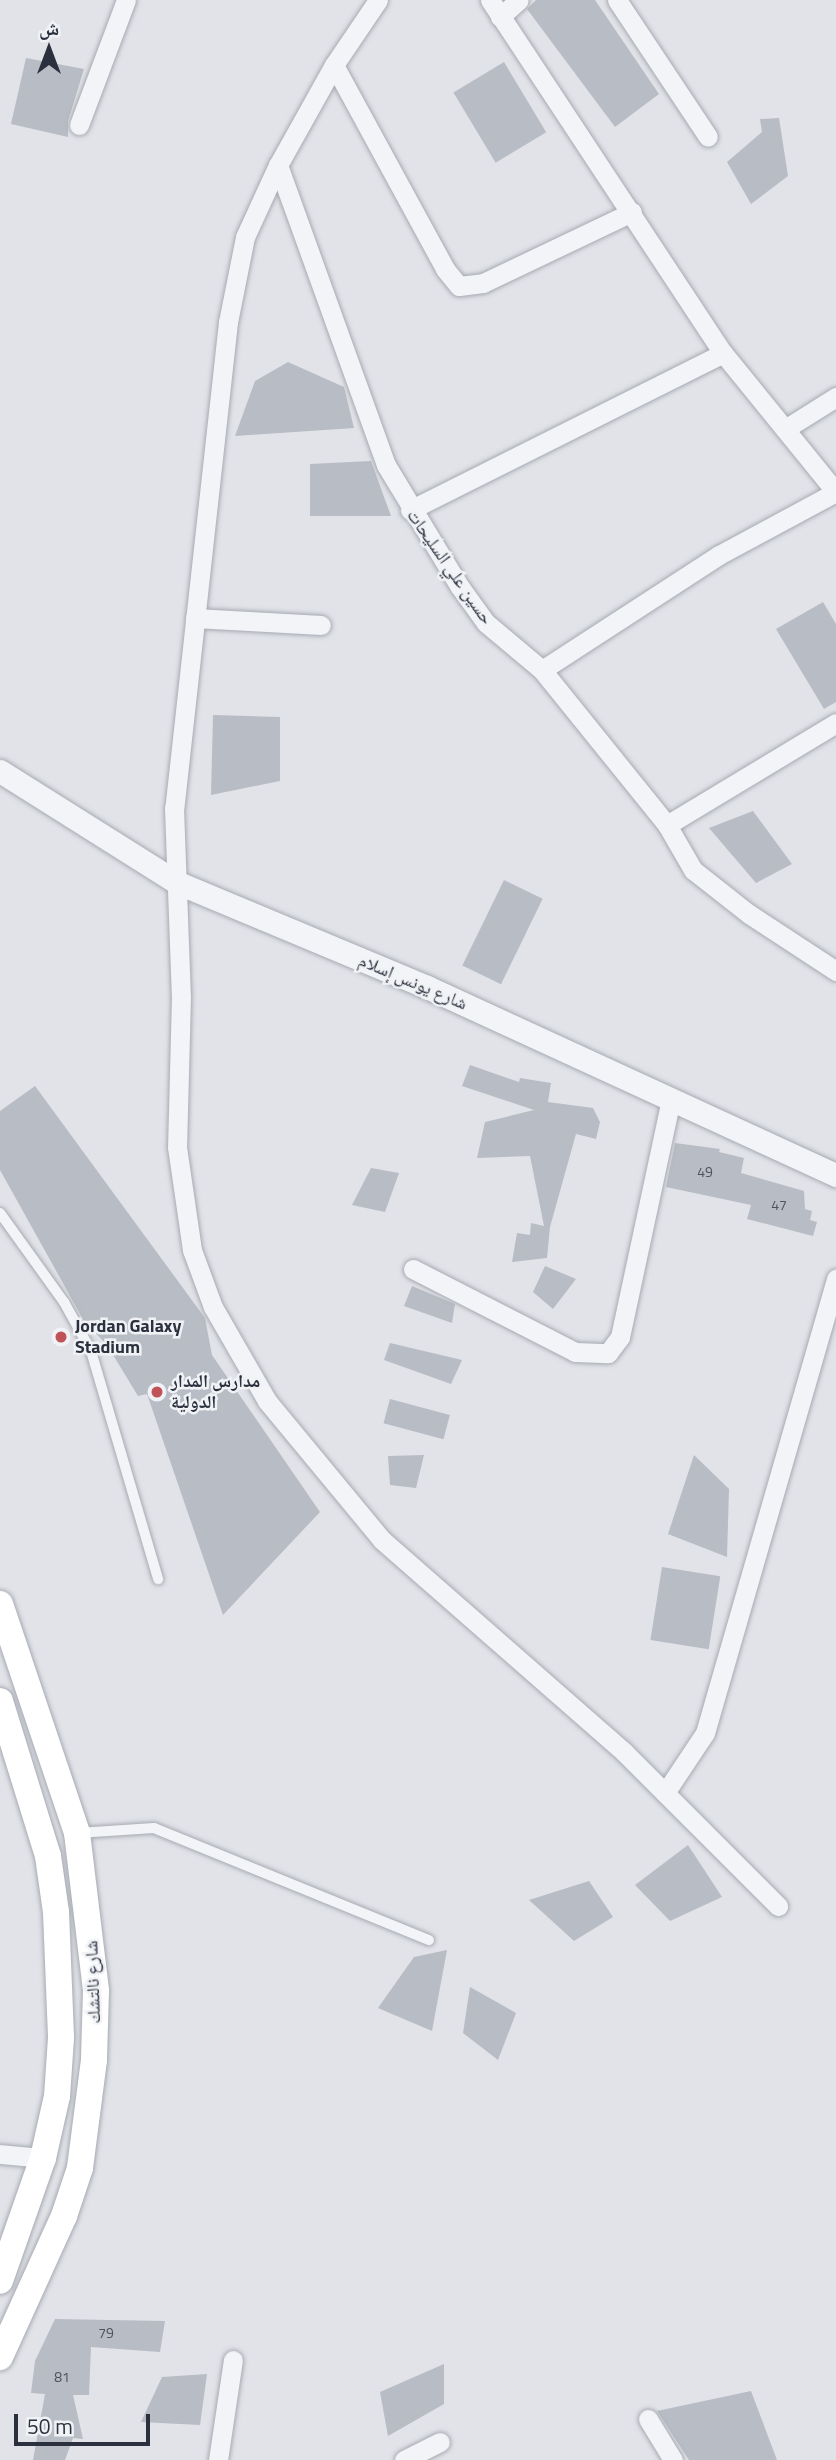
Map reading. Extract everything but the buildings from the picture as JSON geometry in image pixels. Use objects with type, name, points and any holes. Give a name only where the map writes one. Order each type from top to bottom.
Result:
[{"type":"main road","name":"شارع نالتشك","points":[[0,1604],[77,1833],[96,1991],[94,2060],[84,2142],[64,2216],[0,2357]]},
{"type":"main road","name":"شارع نالتشك","points":[[0,1701],[48,1856],[56,1912],[61,2038],[57,2096],[43,2158],[0,2281]]},
{"type":"street","points":[[79,125],[126,0]]},
{"type":"street","points":[[378,0],[334,65],[278,165],[246,237],[228,323],[174,808],[181,996],[177,1147],[192,1250],[213,1307],[267,1401],[382,1540],[665,1793],[778,1906]]},
{"type":"street","points":[[490,0],[723,353],[836,492],[719,555],[542,670]]},
{"type":"street","points":[[500,17],[519,0]]},
{"type":"street","points":[[617,0],[708,137]]},
{"type":"street","points":[[334,65],[375,132],[445,269],[459,286],[483,283],[632,212]]},
{"type":"street","name":"حسين علي السليحات","points":[[278,165],[374,437],[410,510],[486,623],[542,670],[667,825],[701,877],[836,971]]},
{"type":"street","points":[[410,510],[723,353]]},
{"type":"street","points":[[785,429],[836,397]]},
{"type":"street","points":[[195,618],[321,625]]},
{"type":"street","points":[[667,825],[836,723]]},
{"type":"street","name":"شارع يونس إسلام","points":[[0,771],[176,882],[427,987],[836,1175]]},
{"type":"street","points":[[413,1269],[575,1352],[608,1353],[620,1337],[671,1100]]},
{"type":"street","points":[[665,1793],[705,1733],[836,1278]]},
{"type":"street","points":[[0,2154],[43,2158]]},
{"type":"street","points":[[218,2460],[233,2360]]},
{"type":"street","points":[[648,2419],[673,2460]]},
{"type":"street","points":[[404,2460],[440,2442]]},
{"type":"lane","points":[[0,1213],[64,1302],[90,1351],[158,1579]]},
{"type":"lane","points":[[77,1833],[154,1828],[429,1940]]},
{"type":"place","name":"Jordan Galaxy Stadium","points":[[61,1337]]},
{"type":"place","name":"مدارس المدار الدولية","points":[[157,1392]]}]
